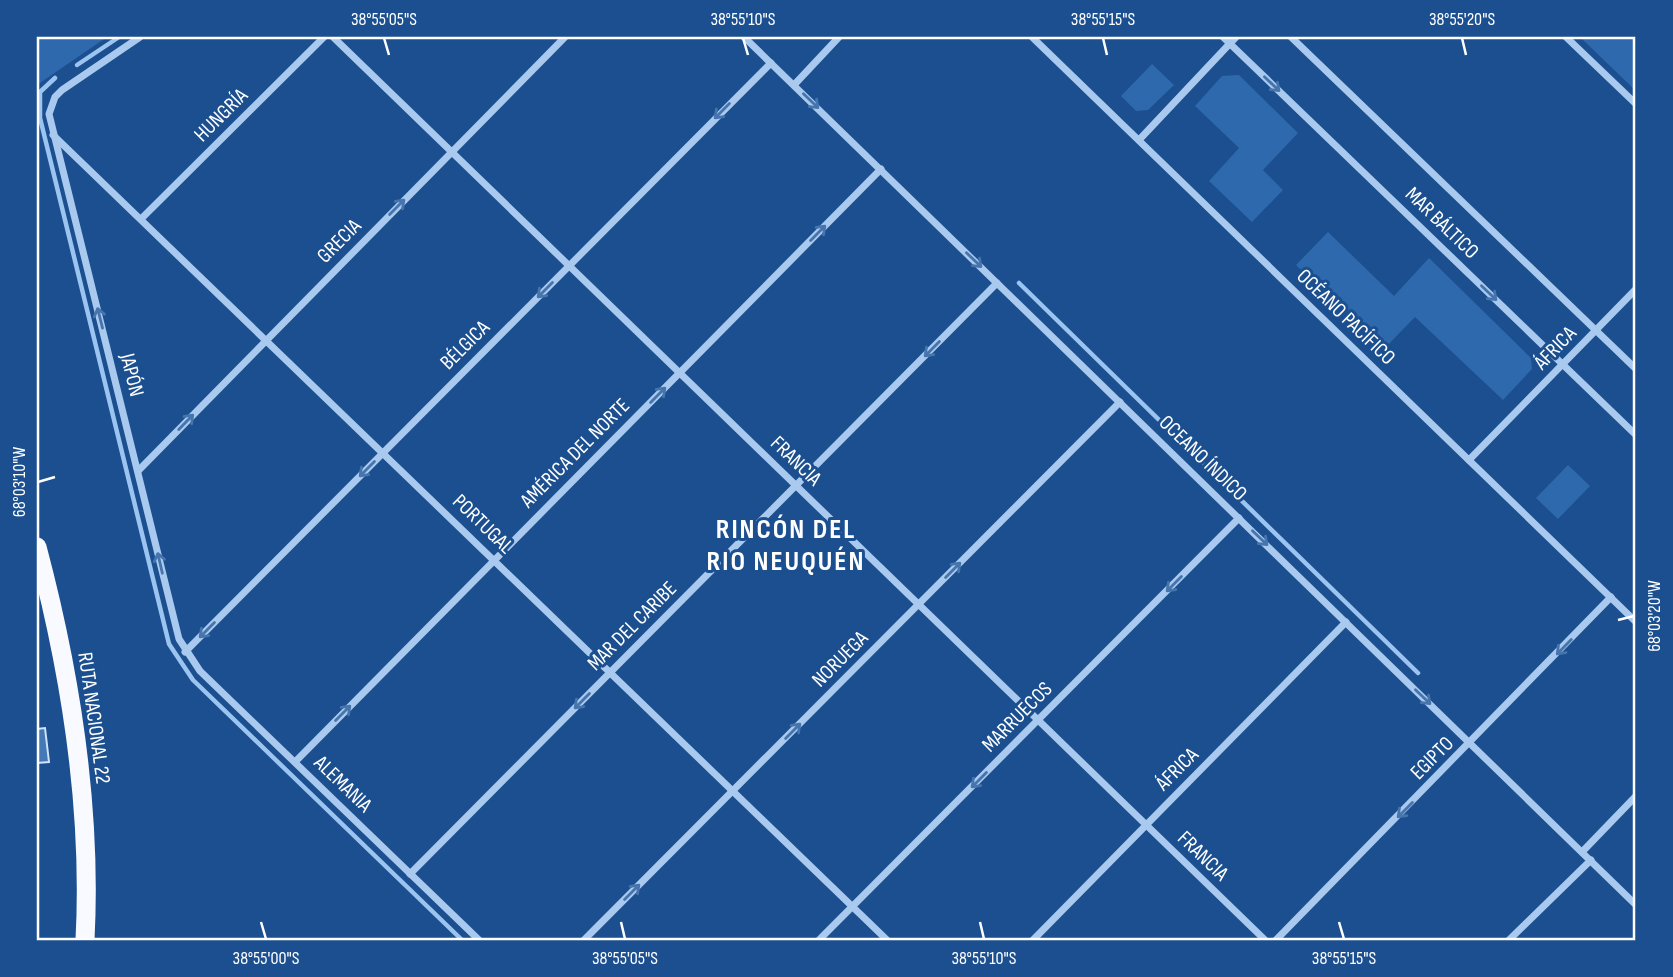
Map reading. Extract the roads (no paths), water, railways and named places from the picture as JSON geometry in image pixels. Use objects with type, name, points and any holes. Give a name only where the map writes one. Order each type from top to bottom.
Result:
[{"type":"highway","name":"RUTA NACIONAL 22","points":[[37,547],[61,645],[77,741],[85,849],[85,940]]},
{"type":"street","name":"JAPÓN","points":[[140,37],[62,90],[51,105],[53,135],[176,627],[185,652]]},
{"type":"street","name":"HUNGRÍA","points":[[142,218],[324,37]]},
{"type":"street","name":"FRANCIA","points":[[333,37],[1265,940]]},
{"type":"street","name":"GRECIA","points":[[138,471],[565,37]]},
{"type":"street","name":"OCEANO ÍNDICO","points":[[744,37],[1636,905]]},
{"type":"street","points":[[794,85],[839,37]]},
{"type":"street","name":"OCÉANO PACÍFICO","points":[[1032,37],[1636,622]]},
{"type":"street","name":"MAR BÁLTICO","points":[[1223,37],[1636,435]]},
{"type":"street","points":[[1139,140],[1236,37]]},
{"type":"street","name":"MAR BÁLTICO","points":[[1292,37],[1636,369]]},
{"type":"street","points":[[1566,37],[1636,104]]},
{"type":"street","name":"BÉLGICA","points":[[185,652],[771,63]]},
{"type":"street","name":"PORTUGAL","points":[[53,135],[887,940]]},
{"type":"street","name":"AMÉRICA DEL NORTE","points":[[295,762],[881,169]]},
{"type":"street","name":"MAR DEL CARIBE","points":[[410,874],[998,283]]},
{"type":"street","name":"ÁFRICA","points":[[1469,460],[1636,289]]},
{"type":"street","name":"NORUEGA","points":[[584,940],[1120,402]]},
{"type":"street","name":"MARRUECOS","points":[[819,940],[1239,518]]},
{"type":"street","name":"EGIPTO","points":[[1276,940],[1471,744],[1611,597]]},
{"type":"street","name":"ÁFRICA","points":[[1033,940],[1346,622]]},
{"type":"street","name":"ALEMANIA","points":[[185,652],[200,671],[479,940]]},
{"type":"street","points":[[1582,852],[1636,796]]},
{"type":"street","points":[[1509,940],[1591,860]]},
{"type":"waterway","points":[[77,65],[119,37]]},
{"type":"waterway","points":[[55,78],[40,92],[40,118],[169,644],[193,680],[462,940]]},
{"type":"waterway","points":[[1019,283],[1418,673]]},
{"type":"district","name":"RINCÓN DEL RIO NEUQUÉN","points":[[786,545]]}]
